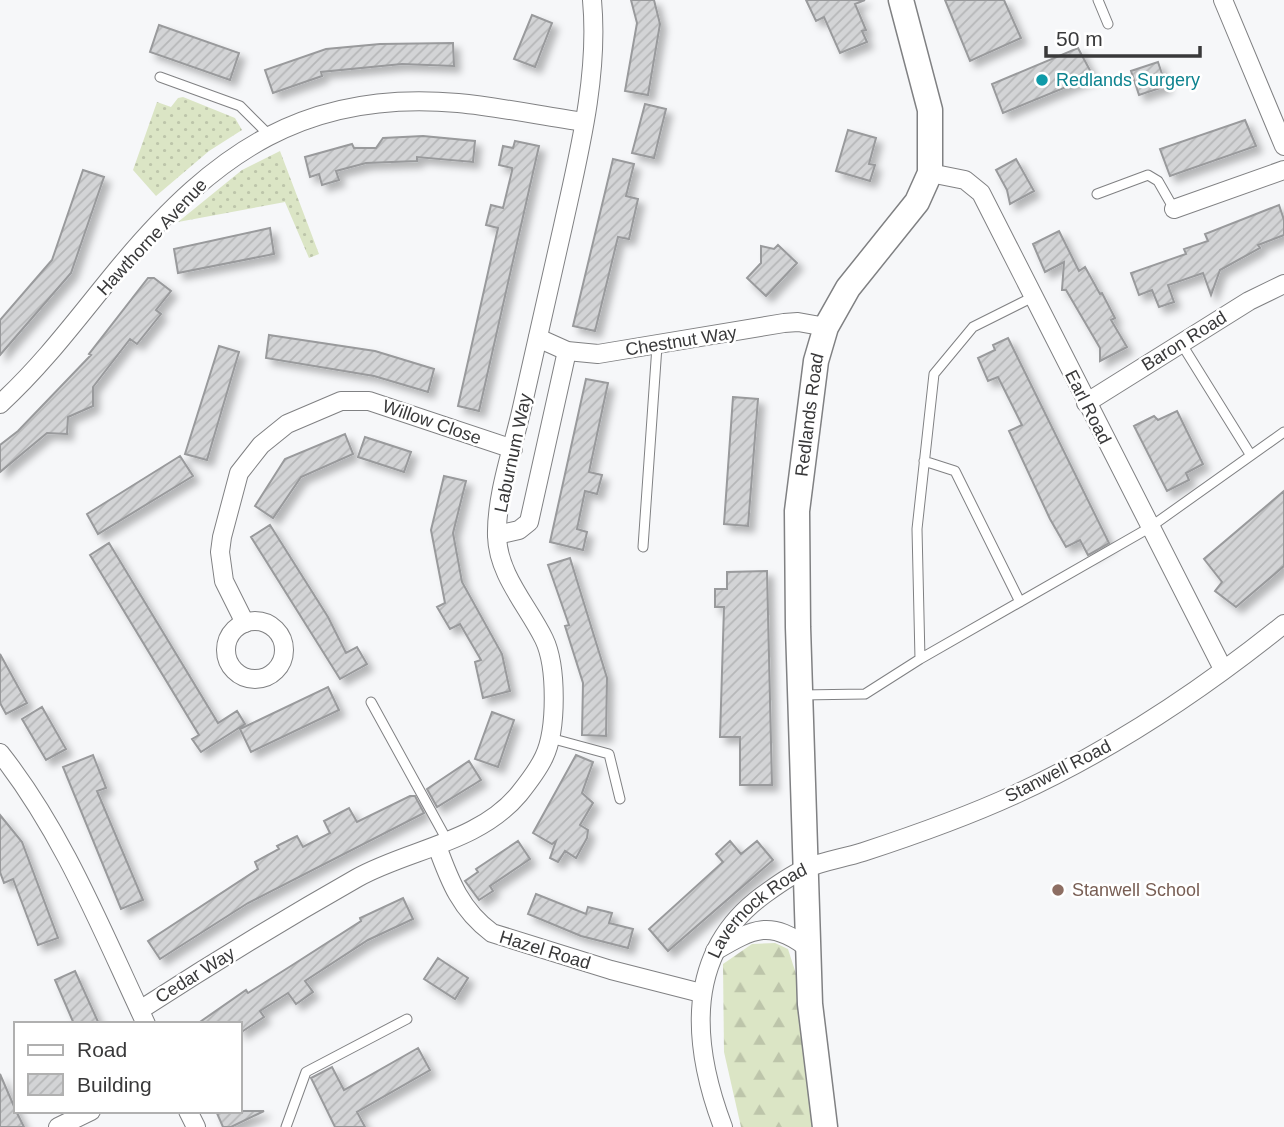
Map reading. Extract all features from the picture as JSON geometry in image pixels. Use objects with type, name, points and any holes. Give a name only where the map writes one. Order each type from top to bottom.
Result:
[{"type":"main road","name":"Redlands Road","points":[[807,868],[800,695],[797,511],[814,374],[826,327],[848,288],[917,202],[930,173],[930,110],[901,0]]},
{"type":"main road","name":"Lavernock Road","points":[[807,868],[810,1004],[825,1127]]},
{"type":"street","name":"Laburnum Way","points":[[442,844],[502,810],[518,795],[543,758],[550,738],[551,659],[542,635],[505,571],[497,535],[584,122],[594,20],[592,0]]},
{"type":"street","points":[[1223,0],[1284,146]]},
{"type":"street","name":"Hawthorne Avenue","points":[[0,404],[33,373],[124,262],[194,186],[269,135],[320,115],[399,103],[457,103],[584,122]]},
{"type":"street","points":[[1174,209],[1284,170]]},
{"type":"street","name":"Earl Road","points":[[930,173],[965,180],[981,194],[1223,669]]},
{"type":"street","name":"Baron Road","points":[[1086,402],[1249,301],[1284,284]]},
{"type":"street","name":"Chestnut Way","points":[[538,338],[568,351],[598,354],[784,323],[798,322],[826,327]]},
{"type":"street","points":[[497,535],[519,530],[529,522],[568,351]]},
{"type":"street","name":"Willow Close","points":[[245,623],[224,581],[220,565],[222,537],[239,473],[261,445],[287,424],[341,401],[369,401],[513,449]]},
{"type":"street","name":"Stanwell Road","points":[[807,868],[918,834],[1015,795],[1101,751],[1223,669],[1284,624]]},
{"type":"street","name":"Cedar Way","points":[[0,753],[27,787],[62,845],[143,1017],[359,877],[442,844]]},
{"type":"street","name":"Hazel Road","points":[[442,844],[452,888],[477,922],[492,933],[611,970],[701,993]]},
{"type":"street","name":"Lavernock Road","points":[[723,1127],[706,1070],[701,993],[712,953],[744,909],[779,883],[807,868]]},
{"type":"street","points":[[712,953],[747,933],[771,929],[789,933],[809,948]]},
{"type":"street","points":[[58,1127],[87,1113]]},
{"type":"lane","points":[[1098,0],[1108,23]]},
{"type":"lane","points":[[160,77],[240,106],[269,135]]},
{"type":"lane","points":[[1097,194],[1148,175],[1158,181],[1174,209]]},
{"type":"lane","points":[[920,659],[917,529],[934,374],[973,327],[1033,297]]},
{"type":"lane","points":[[1181,343],[1250,454]]},
{"type":"lane","points":[[643,547],[657,346]]},
{"type":"lane","points":[[800,695],[865,694],[920,659],[1149,528],[1284,432]]},
{"type":"lane","points":[[924,461],[955,471],[1020,602]]},
{"type":"lane","points":[[371,702],[442,844]]},
{"type":"lane","points":[[550,738],[609,754],[620,799]]},
{"type":"lane","points":[[287,1126],[306,1072],[407,1019]]},
{"type":"green space","points":[[183,97],[235,118],[242,130],[209,151],[156,196],[133,170],[157,102],[171,107],[178,98]]},
{"type":"green space","points":[[280,151],[319,254],[309,258],[285,202],[178,222],[242,170]]},
{"type":"green space","points":[[775,943],[788,949],[797,977],[815,1127],[741,1127],[724,1052],[723,964],[752,944]]},
{"type":"building","points":[[631,0],[654,0],[660,24],[648,95],[625,91],[637,23]]},
{"type":"building","points":[[806,0],[865,0],[855,4],[866,30],[862,31],[867,42],[840,53],[824,17],[816,21]]},
{"type":"building","points":[[945,0],[1004,0],[1021,38],[970,61]]},
{"type":"building","points":[[532,15],[552,23],[535,67],[514,59]]},
{"type":"building","points":[[159,25],[239,53],[230,80],[150,52]]},
{"type":"building","points":[[453,43],[454,66],[402,64],[321,72],[322,76],[273,93],[265,70],[326,49],[380,44]]},
{"type":"building","name":"Redlands Surgery","points":[[1078,48],[1093,76],[1003,113],[992,84]]},
{"type":"building","points":[[1158,62],[1166,86],[1139,95],[1131,71]]},
{"type":"building","points":[[645,104],[666,109],[654,158],[632,153]]},
{"type":"building","points":[[1245,120],[1256,146],[1170,176],[1160,149]]},
{"type":"building","points":[[848,130],[876,138],[869,164],[875,165],[870,181],[836,171]]},
{"type":"building","points":[[423,136],[475,141],[473,162],[417,157],[417,161],[366,163],[336,171],[339,180],[322,185],[319,174],[310,177],[305,157],[352,144],[354,148],[376,148],[383,138]]},
{"type":"building","points":[[515,141],[539,146],[479,411],[458,406],[498,228],[486,225],[491,205],[503,208],[512,168],[499,165],[503,146],[513,148]]},
{"type":"building","points":[[613,159],[634,164],[626,196],[638,199],[629,239],[618,237],[595,331],[573,326]]},
{"type":"building","points":[[1016,159],[1034,191],[1010,204],[1007,190],[996,170]]},
{"type":"building","points":[[83,170],[104,177],[71,273],[0,355],[0,320],[52,260]]},
{"type":"building","points":[[1279,205],[1284,220],[1284,235],[1258,245],[1260,248],[1220,270],[1211,295],[1203,273],[1168,285],[1174,302],[1159,307],[1152,290],[1139,295],[1131,273],[1186,254],[1184,249],[1208,241],[1205,234]]},
{"type":"building","points":[[270,228],[274,254],[178,273],[174,249]]},
{"type":"building","points":[[1059,231],[1079,271],[1085,267],[1100,294],[1102,293],[1115,318],[1111,320],[1127,347],[1100,361],[1100,348],[1066,290],[1062,290],[1064,262],[1045,272],[1033,244]]},
{"type":"building","points":[[778,245],[797,263],[766,296],[747,278],[761,263],[761,246],[774,249]]},
{"type":"building","points":[[148,278],[154,278],[171,291],[156,310],[161,314],[137,344],[130,339],[93,387],[93,406],[68,417],[67,434],[47,433],[0,472],[0,445],[18,431],[91,355],[89,354]]},
{"type":"building","points":[[269,335],[375,351],[434,369],[428,392],[374,376],[266,358]]},
{"type":"building","points":[[1008,338],[1109,543],[1088,555],[1080,540],[1066,547],[1050,519],[1009,431],[1022,425],[998,377],[988,381],[978,358],[995,350],[993,345]]},
{"type":"building","points":[[219,346],[239,352],[207,460],[185,454]]},
{"type":"building","points":[[586,379],[608,383],[589,472],[602,475],[597,494],[585,491],[577,529],[587,532],[583,550],[550,542]]},
{"type":"building","points":[[733,397],[758,399],[748,526],[724,524]]},
{"type":"building","points":[[1177,411],[1203,464],[1186,473],[1189,480],[1167,491],[1134,426],[1154,416],[1158,420]]},
{"type":"building","points":[[345,434],[353,454],[301,477],[273,518],[255,506],[285,459]]},
{"type":"building","points":[[365,437],[411,452],[404,472],[358,457]]},
{"type":"building","points":[[180,456],[193,476],[98,534],[87,514]]},
{"type":"building","points":[[444,476],[466,481],[453,533],[462,582],[502,654],[510,691],[483,698],[475,662],[481,660],[460,624],[450,629],[437,607],[445,603],[431,530]]},
{"type":"building","points":[[1284,491],[1284,566],[1236,607],[1215,591],[1222,582],[1204,559]]},
{"type":"building","points":[[270,525],[328,617],[346,653],[357,647],[367,664],[340,679],[251,537]]},
{"type":"building","points":[[109,543],[218,723],[237,711],[245,724],[201,752],[192,739],[199,735],[90,555]]},
{"type":"building","points":[[570,558],[607,678],[606,736],[582,735],[583,683],[565,626],[569,625],[548,565]]},
{"type":"building","points":[[767,571],[772,785],[740,785],[740,737],[720,737],[724,607],[715,607],[715,589],[727,589],[727,572]]},
{"type":"building","points":[[0,654],[27,703],[6,714],[0,703]]},
{"type":"building","points":[[328,687],[339,710],[251,752],[240,729]]},
{"type":"building","points":[[42,707],[66,749],[46,760],[22,719]]},
{"type":"building","points":[[492,712],[514,720],[498,767],[475,759]]},
{"type":"building","points":[[93,755],[106,788],[97,791],[143,900],[121,909],[63,767]]},
{"type":"building","points":[[576,755],[593,762],[582,793],[593,803],[580,825],[588,830],[587,838],[576,858],[565,851],[558,862],[550,858],[556,841],[552,844],[533,833]]},
{"type":"building","points":[[469,761],[481,780],[437,807],[427,789]]},
{"type":"building","points":[[415,796],[424,813],[248,903],[160,959],[148,941],[258,869],[255,862],[279,849],[277,846],[297,836],[303,847],[330,833],[324,821],[349,808],[357,822]]},
{"type":"building","points":[[0,815],[22,842],[58,938],[38,945],[13,879],[4,883],[0,872]]},
{"type":"building","points":[[518,841],[530,859],[490,886],[493,891],[479,900],[465,881],[478,872],[476,869]]},
{"type":"building","points":[[730,841],[741,854],[757,841],[773,860],[668,951],[649,929],[723,862],[716,854]]},
{"type":"building","points":[[536,894],[586,914],[588,907],[612,913],[609,923],[633,929],[628,948],[581,936],[528,914]]},
{"type":"building","points":[[403,898],[413,919],[368,940],[305,981],[313,992],[296,1004],[288,993],[260,1011],[264,1017],[242,1032],[242,1022],[200,1022],[246,990],[248,993],[361,921],[360,918]]},
{"type":"building","points":[[438,958],[468,978],[455,999],[424,979]]},
{"type":"building","points":[[75,971],[98,1022],[73,1022],[55,980]]},
{"type":"building","points":[[418,1048],[430,1070],[357,1112],[365,1127],[335,1127],[311,1078],[332,1067],[344,1090]]},
{"type":"building","points":[[0,1074],[14,1106],[14,1113],[17,1113],[24,1127],[0,1127]]},
{"type":"building","points":[[264,1111],[231,1127],[223,1127],[217,1113]]},
{"type":"place","name":"Redlands Surgery","points":[[1042,80]]},
{"type":"place","name":"Stanwell School","points":[[1058,890]]}]
